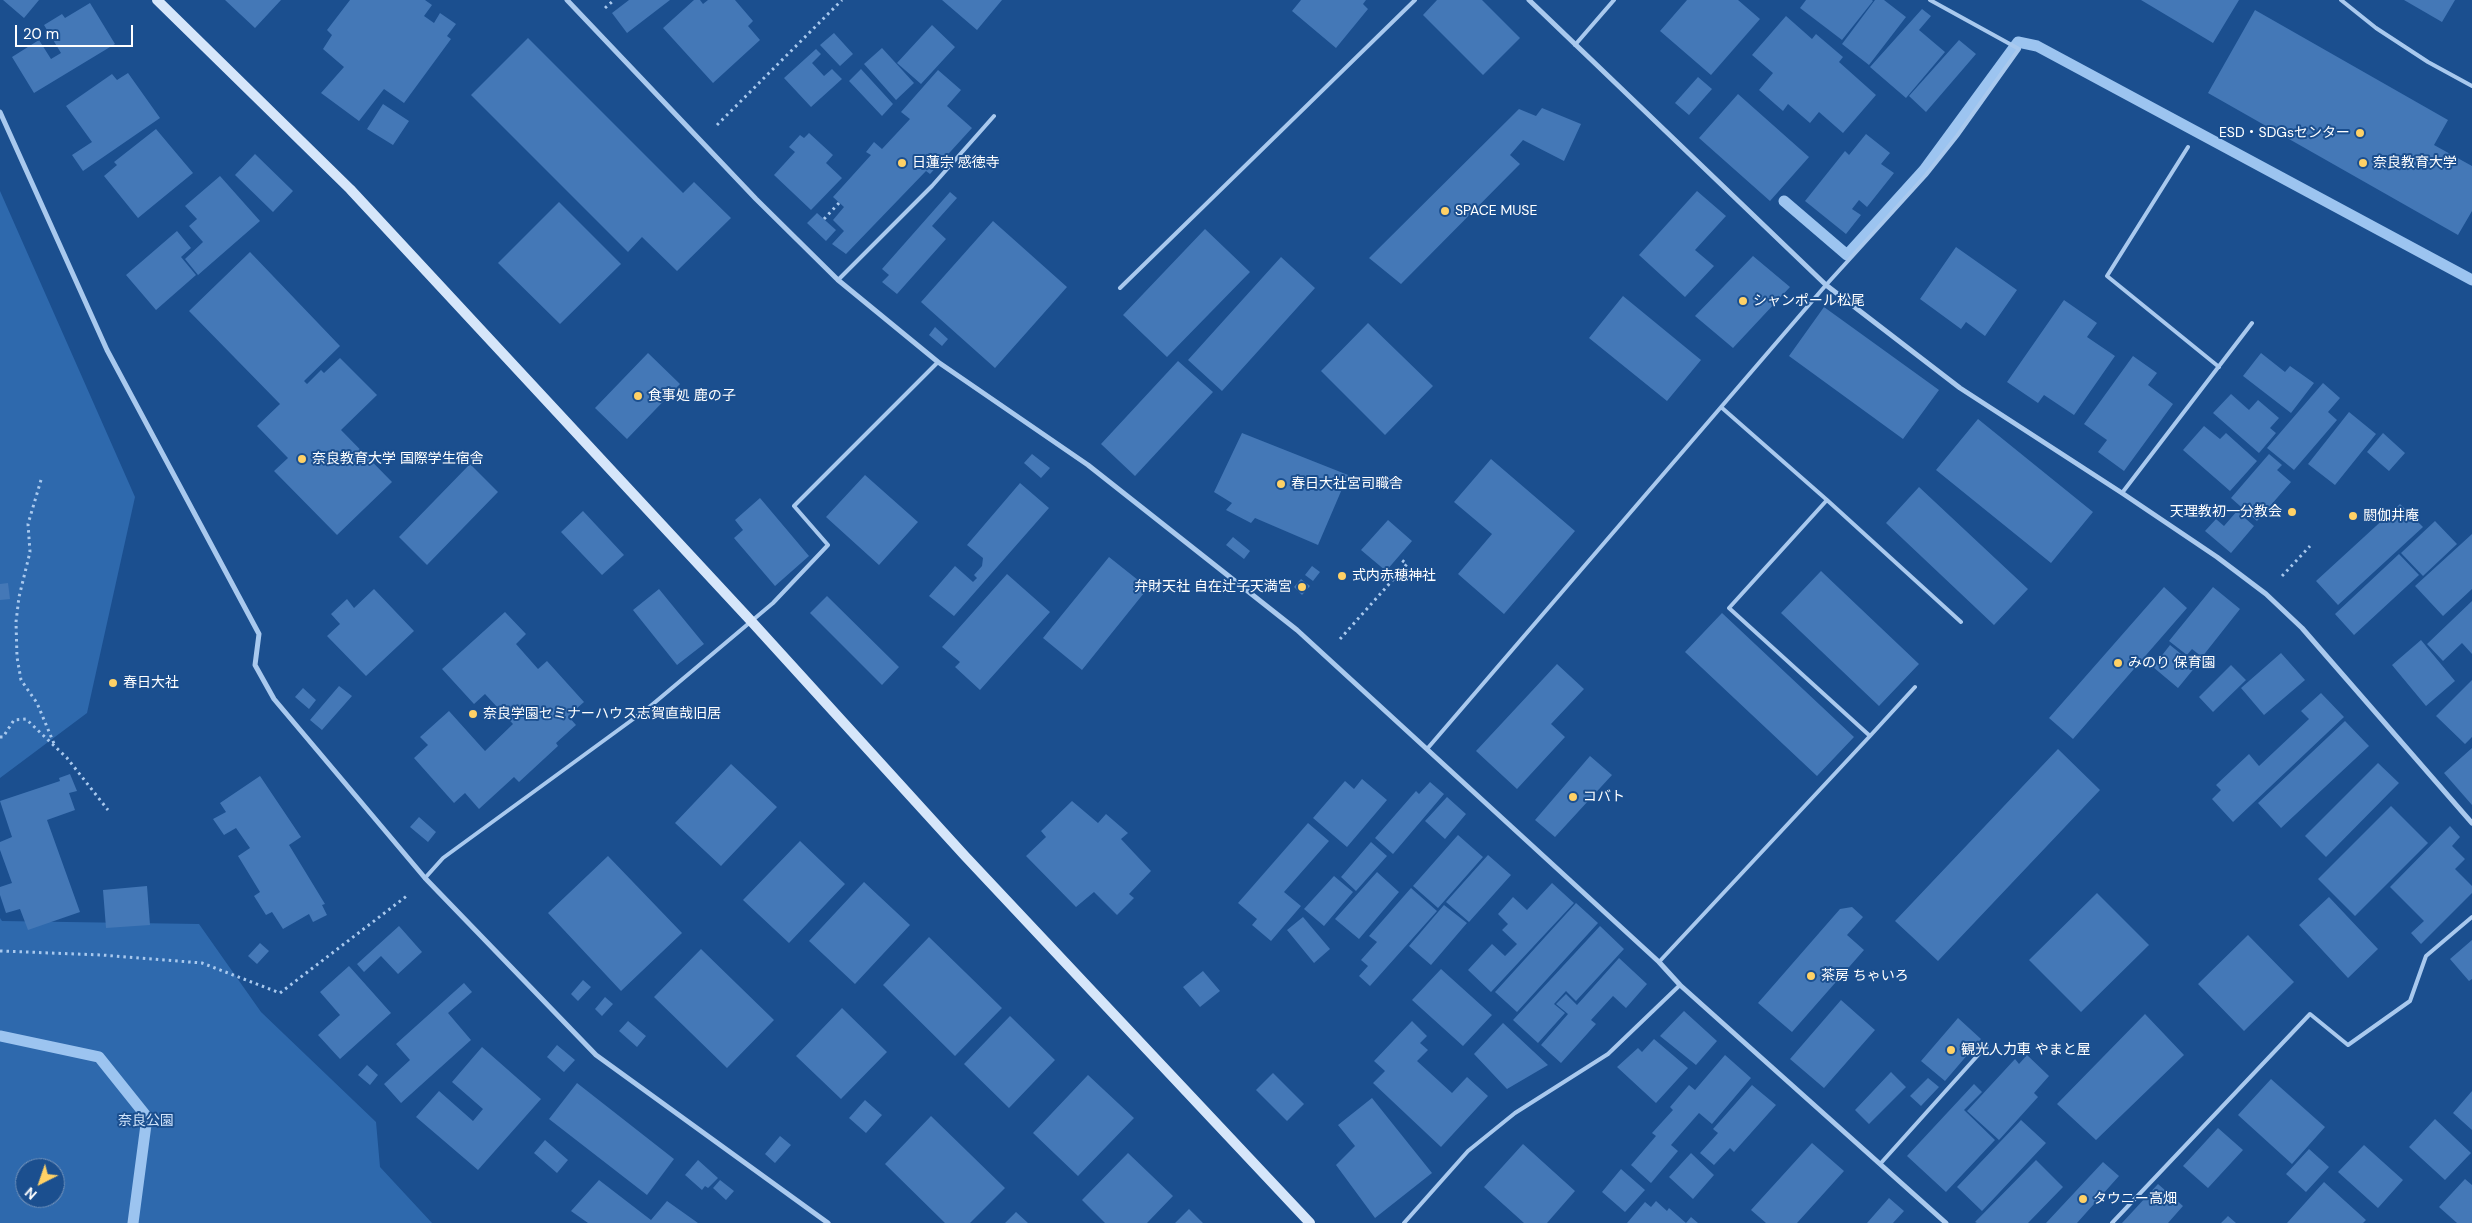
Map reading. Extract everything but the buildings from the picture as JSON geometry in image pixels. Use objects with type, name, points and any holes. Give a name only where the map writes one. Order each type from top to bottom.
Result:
[{"type":"street","points":[[156,0],[350,189],[752,622],[965,856],[1310,1223]]},
{"type":"street","points":[[566,0],[756,200],[838,280],[938,362],[1088,465],[1297,630],[1659,962],[1680,985],[1946,1223]]},
{"type":"street","points":[[1529,0],[1826,285],[1960,388],[2217,556],[2266,594],[2302,628],[2472,822]]},
{"type":"street","points":[[0,112],[107,350],[259,634],[255,666],[274,699],[425,878],[596,1055],[828,1223]]},
{"type":"lane","points":[[1120,288],[1415,0]]},
{"type":"lane","points":[[1575,45],[1614,0]]},
{"type":"lane","points":[[1427,749],[1826,285],[1926,175],[1957,136],[2019,48],[1930,0]]},
{"type":"lane","points":[[2342,0],[2376,28],[2428,62],[2472,86]]},
{"type":"lane","points":[[838,280],[932,186],[994,116]]},
{"type":"lane","points":[[2188,147],[2107,276],[2219,366]]},
{"type":"lane","points":[[2122,493],[2252,323]]},
{"type":"lane","points":[[425,878],[443,858],[647,709],[752,622],[828,545],[794,506],[938,362]]},
{"type":"lane","points":[[1722,407],[1961,622]]},
{"type":"lane","points":[[1827,500],[1729,608],[1870,736]]},
{"type":"lane","points":[[1659,962],[1914,688]]},
{"type":"lane","points":[[2112,1223],[2310,1014],[2348,1045],[2410,1001],[2426,956],[2472,917]]},
{"type":"lane","points":[[1404,1223],[1468,1150],[1515,1113],[1608,1054],[1680,985]]},
{"type":"lane","points":[[1881,1163],[1987,1045]]},
{"type":"path","points":[[700,141],[842,0]]},
{"type":"path","points":[[824,219],[839,203]]},
{"type":"path","points":[[41,480],[28,524],[30,552],[19,596],[16,622],[16,656],[21,680],[37,703],[55,746]]},
{"type":"path","points":[[2280,578],[2310,546]]},
{"type":"path","points":[[1325,656],[1407,564],[1400,559]]},
{"type":"path","points":[[0,737],[3,737],[14,720],[26,719],[67,758],[108,810]]},
{"type":"path","points":[[0,951],[102,955],[202,963],[280,993],[408,896],[425,878]]},
{"type":"green space","points":[[0,191],[135,497],[87,713],[0,778]]},
{"type":"green space","name":"奈良公園","points":[[0,918],[2,921],[199,924],[261,1012],[376,1122],[380,1167],[432,1223],[0,1223]]},
{"type":"waterway","points":[[1784,201],[1847,255],[1924,170],[2018,42],[2037,46],[2472,280]]},
{"type":"waterway","points":[[0,1036],[99,1057],[147,1117],[133,1223]]},
{"type":"place","name":"ESD・SDGsセンター","points":[[2360,133]]},
{"type":"place","name":"日蓮宗 感徳寺","points":[[902,163]]},
{"type":"place","name":"奈良教育大学","points":[[2363,163]]},
{"type":"place","name":"SPACE MUSE","points":[[1445,211]]},
{"type":"place","name":"シャンポール松尾","points":[[1743,301]]},
{"type":"place","name":"食事処 鹿の子","points":[[638,396]]},
{"type":"place","name":"奈良教育大学 国際学生宿舎","points":[[302,459]]},
{"type":"place","name":"春日大社宮司職舎","points":[[1281,484]]},
{"type":"place","name":"天理教初一分教会","points":[[2292,512]]},
{"type":"place","name":"閼伽井庵","points":[[2353,516]]},
{"type":"place","name":"式内赤穂神社","points":[[1342,576]]},
{"type":"place","name":"弁財天社 自在辻子天満宮","points":[[1302,587]]},
{"type":"place","name":"みのり 保育園","points":[[2118,663]]},
{"type":"place","name":"春日大社","points":[[113,683]]},
{"type":"place","name":"奈良学園セミナーハウス志賀直哉旧居","points":[[473,714]]},
{"type":"place","name":"コバト","points":[[1573,797]]},
{"type":"place","name":"茶房 ちゃいろ","points":[[1811,976]]},
{"type":"place","name":"観光人力車 やまと屋","points":[[1951,1050]]},
{"type":"place","name":"タウニー高畑","points":[[2083,1199]]}]
